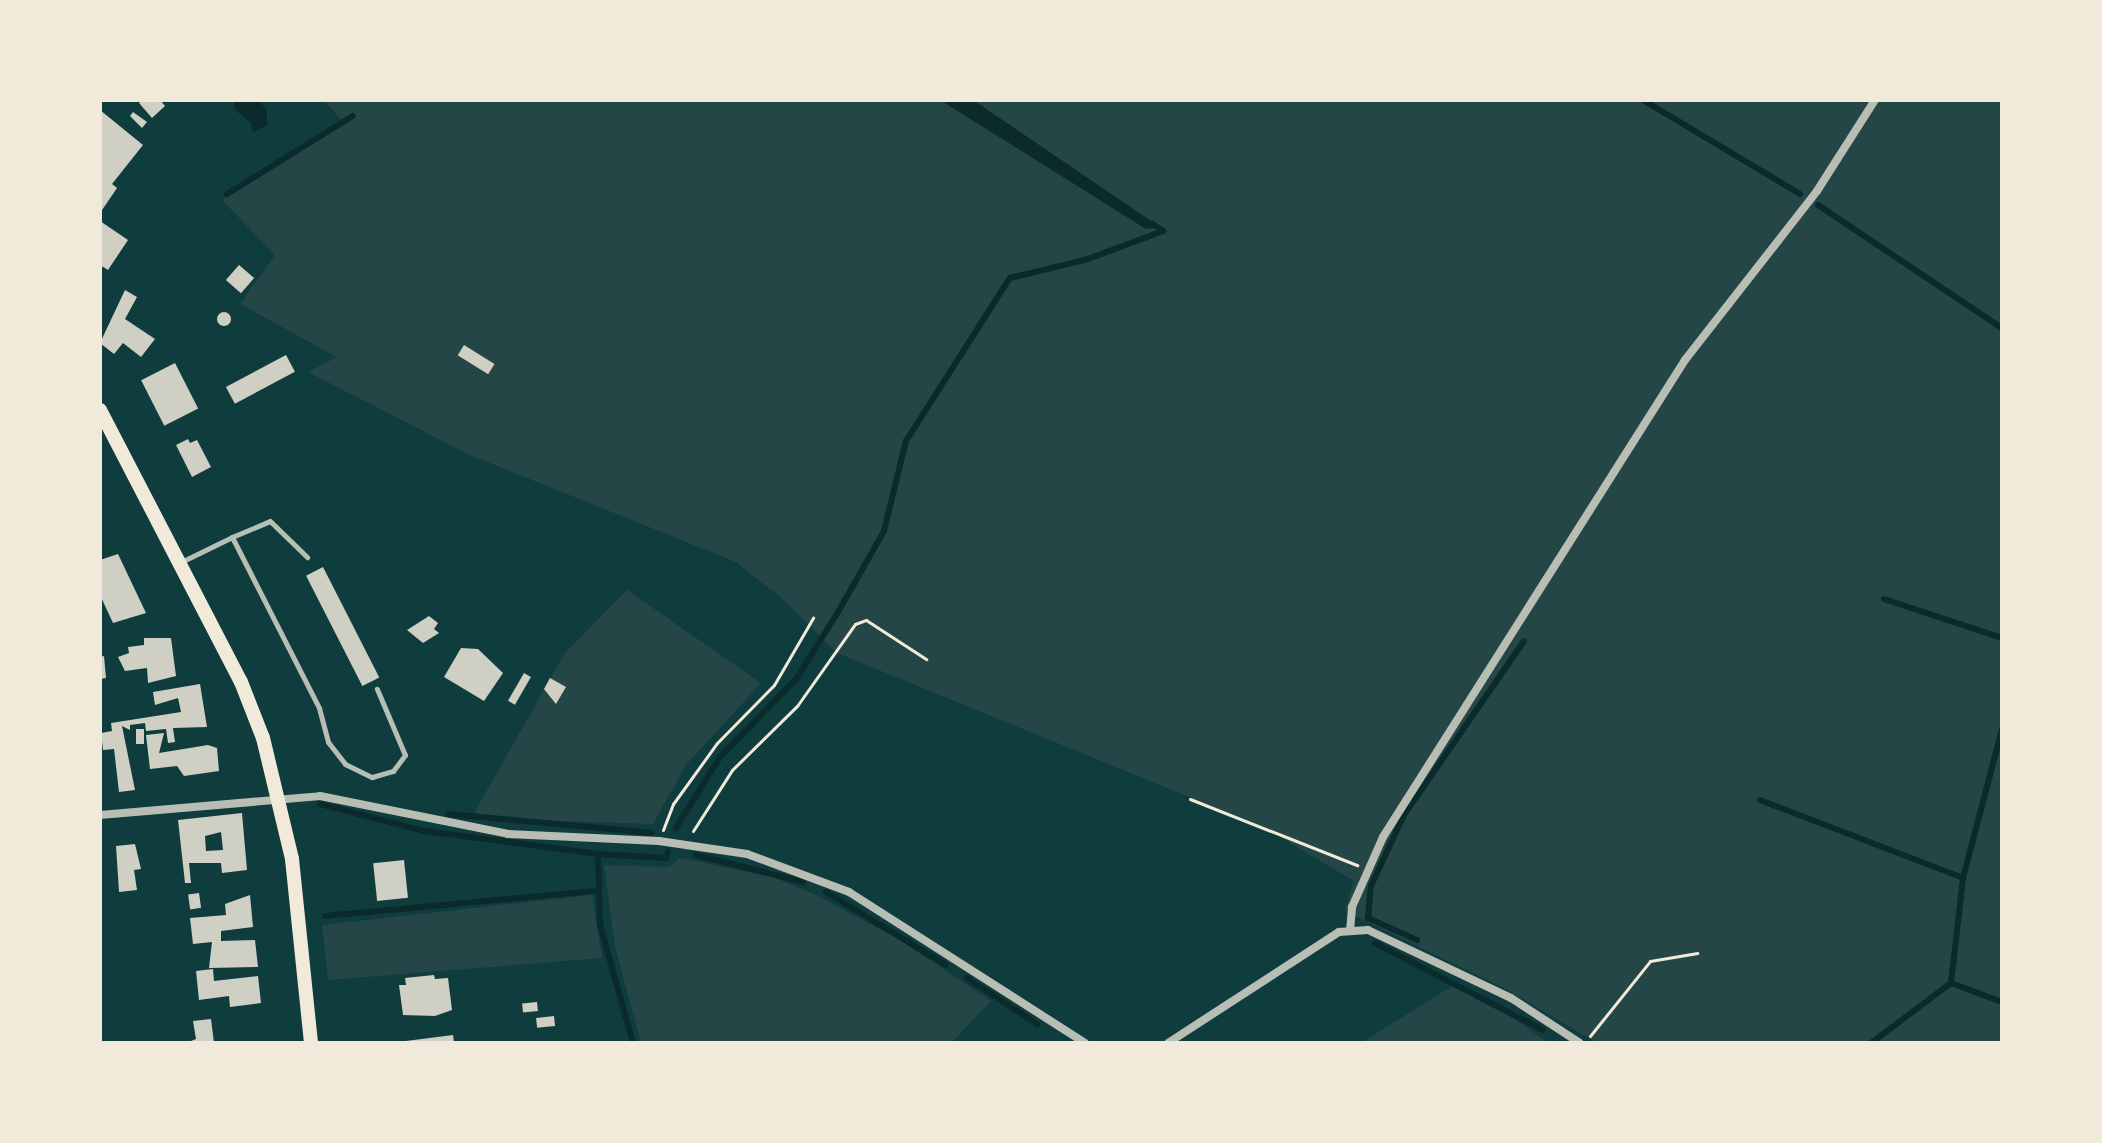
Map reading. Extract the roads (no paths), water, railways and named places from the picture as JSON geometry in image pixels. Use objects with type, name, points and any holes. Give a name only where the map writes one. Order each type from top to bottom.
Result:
[{"type":"main road","points":[[100,410],[241,682],[281,797],[311,1043]]},
{"type":"street","points":[[1350,931],[1352,907],[1383,837],[1685,360],[1817,191],[1875,100]]},
{"type":"street","points":[[100,815],[320,796],[508,834],[687,843],[773,862],[849,892],[1085,1043]]},
{"type":"street","points":[[1168,1043],[1339,932],[1368,930],[1511,998],[1582,1043]]},
{"type":"lane","points":[[180,562],[270,521],[307,557]]},
{"type":"lane","points":[[232,537],[319,708],[328,742],[345,764],[372,777],[393,771],[405,755],[377,689]]},
{"type":"waterway","points":[[1643,100],[1800,194]]},
{"type":"waterway","points":[[227,194],[353,116]]},
{"type":"waterway","points":[[1818,205],[2002,328]]},
{"type":"waterway","points":[[676,828],[720,757],[797,678],[838,612],[884,531],[906,441],[1010,278],[1088,259],[1163,231],[1151,223]]},
{"type":"waterway","points":[[1884,599],[2002,638]]},
{"type":"waterway","points":[[1417,940],[1368,918],[1371,886],[1404,815],[1524,641]]},
{"type":"waterway","points":[[1963,878],[2002,729]]},
{"type":"waterway","points":[[1760,800],[1963,878],[1951,983]]},
{"type":"waterway","points":[[320,804],[424,831],[598,854]]},
{"type":"waterway","points":[[448,814],[651,833]]},
{"type":"waterway","points":[[633,1043],[600,925],[598,854],[666,858],[668,851]]},
{"type":"waterway","points":[[696,855],[803,882]]},
{"type":"waterway","points":[[325,916],[596,891]]},
{"type":"waterway","points":[[826,892],[946,965]]},
{"type":"waterway","points":[[1375,943],[1543,1030]]},
{"type":"waterway","points":[[967,978],[1037,1024]]},
{"type":"waterway","points":[[1871,1043],[1951,983],[2002,1002]]}]
